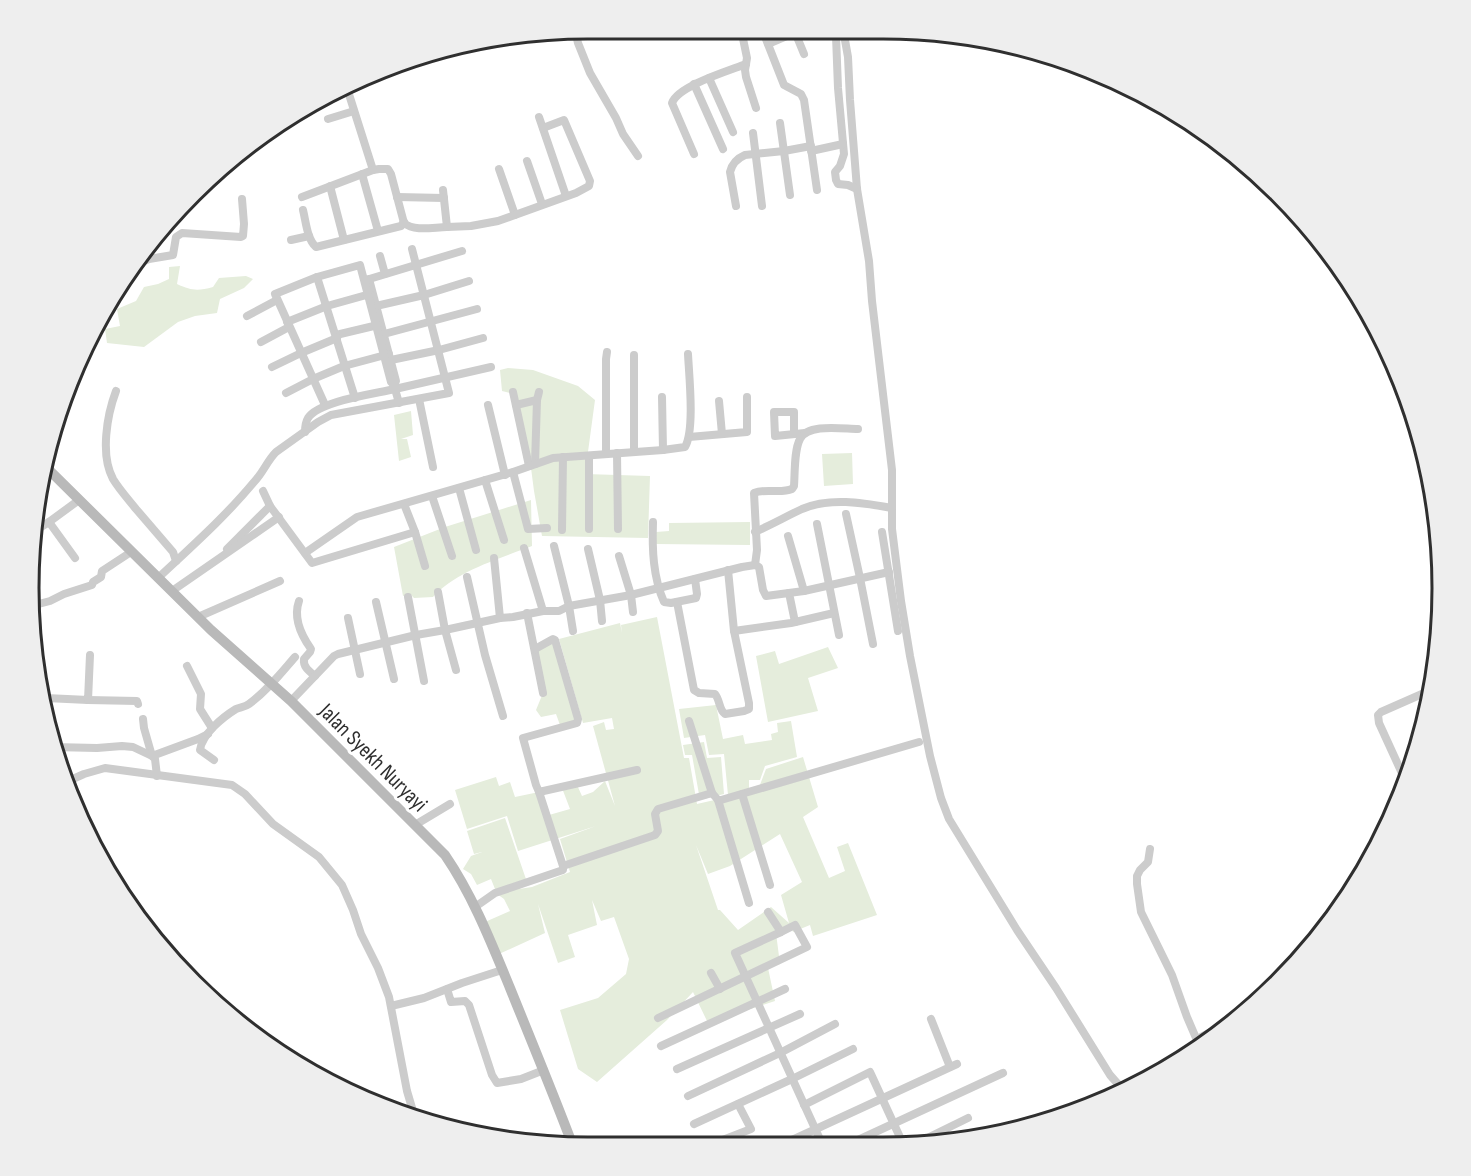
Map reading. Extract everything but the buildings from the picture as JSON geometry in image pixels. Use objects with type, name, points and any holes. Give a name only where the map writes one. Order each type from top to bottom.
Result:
[{"type":"main road","name":"Jalan Syekh Nuryayi","points":[[52,473],[198,617],[291,701],[445,855],[475,907],[544,1070],[569,1136]]},
{"type":"street","points":[[577,39],[590,73],[623,134],[638,156]]},
{"type":"street","points":[[743,39],[747,58],[746,77],[756,108]]},
{"type":"street","points":[[766,39],[784,85],[801,94],[804,100],[817,190]]},
{"type":"street","points":[[768,44],[780,39]]},
{"type":"street","points":[[801,39],[804,54]]},
{"type":"street","points":[[836,39],[844,154],[835,172],[836,180],[838,184],[856,189]]},
{"type":"street","points":[[845,39],[848,57],[856,189],[871,283],[892,470],[892,529],[901,601],[910,656],[940,798],[950,819],[1017,930],[1118,1084]]},
{"type":"street","points":[[694,154],[672,103],[675,96],[694,84],[746,64]]},
{"type":"street","points":[[709,78],[733,132]]},
{"type":"street","points":[[694,84],[723,149]]},
{"type":"street","points":[[348,95],[373,170]]},
{"type":"street","points":[[328,119],[354,111]]},
{"type":"street","points":[[539,117],[566,196]]},
{"type":"street","points":[[302,197],[373,170],[388,169],[404,222],[409,227],[471,226],[498,221],[587,188],[590,181],[564,120],[543,128]]},
{"type":"street","points":[[780,123],[790,195]]},
{"type":"street","points":[[753,133],[762,206]]},
{"type":"street","points":[[736,206],[730,172],[731,167],[739,158],[745,155],[843,144]]},
{"type":"street","points":[[527,161],[542,204]]},
{"type":"street","points":[[499,169],[514,215]]},
{"type":"street","points":[[362,174],[378,231]]},
{"type":"street","points":[[330,186],[345,240]]},
{"type":"street","points":[[397,197],[443,194],[447,227]]},
{"type":"street","points":[[148,259],[173,255],[176,237],[182,233],[243,236],[242,199]]},
{"type":"street","points":[[303,210],[309,236],[316,247],[402,226],[404,222]]},
{"type":"street","points":[[291,240],[309,236]]},
{"type":"street","points":[[158,578],[224,515],[256,480],[270,457],[305,432],[332,416],[449,393],[412,249]]},
{"type":"street","points":[[367,279],[462,251]]},
{"type":"street","points":[[380,255],[385,274]]},
{"type":"street","points":[[325,405],[275,294],[317,277],[360,265],[367,279],[388,357]]},
{"type":"street","points":[[317,277],[354,398]]},
{"type":"street","points":[[376,306],[424,295],[469,281]]},
{"type":"street","points":[[261,342],[288,325],[327,306],[371,294]]},
{"type":"street","points":[[371,294],[376,306],[378,325],[384,334],[391,382],[395,387],[399,403]]},
{"type":"street","points":[[247,316],[276,300]]},
{"type":"street","points":[[384,334],[477,309]]},
{"type":"street","points":[[272,367],[337,337],[378,325]]},
{"type":"street","points":[[286,393],[344,366],[438,350],[483,338]]},
{"type":"street","points":[[606,453],[607,352]]},
{"type":"street","points":[[305,553],[357,517],[509,474],[553,458],[685,447],[689,437],[691,403],[688,354]]},
{"type":"street","points":[[634,355],[634,451]]},
{"type":"street","points":[[305,432],[305,422],[309,416],[325,405],[395,387],[491,367]]},
{"type":"street","points":[[116,391],[106,432],[106,451],[112,478],[173,552],[176,561]]},
{"type":"street","points":[[513,392],[532,465]]},
{"type":"street","points":[[516,405],[538,396],[532,465]]},
{"type":"street","points":[[689,437],[747,432],[747,397]]},
{"type":"street","points":[[662,398],[663,450]]},
{"type":"street","points":[[419,399],[434,467]]},
{"type":"street","points":[[719,401],[722,434]]},
{"type":"street","points":[[488,405],[528,530],[547,528]]},
{"type":"street","points":[[755,565],[757,550],[754,493],[764,490],[788,491],[792,489],[797,449],[800,437],[805,433],[813,429],[858,429]]},
{"type":"street","points":[[794,434],[805,433]]},
{"type":"street","points":[[617,453],[618,528]]},
{"type":"street","points":[[589,456],[590,529]]},
{"type":"street","points":[[562,530],[563,457]]},
{"type":"street","points":[[485,480],[504,540]]},
{"type":"street","points":[[459,488],[476,550]]},
{"type":"street","points":[[262,491],[270,506],[312,562],[415,532]]},
{"type":"street","points":[[432,496],[452,556]]},
{"type":"street","points":[[43,526],[79,500]]},
{"type":"street","points":[[755,532],[804,508],[822,503],[838,502],[892,508]]},
{"type":"street","points":[[404,504],[425,566]]},
{"type":"street","points":[[213,562],[270,506]]},
{"type":"street","points":[[846,513],[873,644]]},
{"type":"street","points":[[171,591],[279,517]]},
{"type":"street","points":[[49,522],[75,558]]},
{"type":"street","points":[[652,522],[653,555],[659,588],[665,603],[697,597],[695,579]]},
{"type":"street","points":[[817,524],[839,635]]},
{"type":"street","points":[[882,532],[897,631]]},
{"type":"street","points":[[788,536],[804,591]]},
{"type":"street","points":[[554,546],[573,631]]},
{"type":"street","points":[[524,548],[543,611]]},
{"type":"street","points":[[588,549],[600,600],[602,621]]},
{"type":"street","points":[[39,604],[92,585],[101,577],[102,571],[131,552]]},
{"type":"street","points":[[619,556],[631,595],[633,612]]},
{"type":"street","points":[[494,558],[500,618]]},
{"type":"street","points":[[291,701],[334,656],[416,635],[500,618],[543,611],[559,611],[569,606],[631,595],[755,565],[759,567],[762,574],[763,590],[766,596],[804,591],[888,572]]},
{"type":"street","points":[[677,602],[694,690],[699,693],[715,694],[725,714],[744,711],[750,707],[734,631],[728,570]]},
{"type":"street","points":[[467,577],[502,716]]},
{"type":"street","points":[[198,617],[280,581]]},
{"type":"street","points":[[438,592],[456,670]]},
{"type":"street","points":[[789,593],[795,622]]},
{"type":"street","points":[[408,597],[424,681]]},
{"type":"street","points":[[299,601],[296,609],[297,618],[310,647],[310,652],[304,658],[304,664],[315,676]]},
{"type":"street","points":[[376,602],[394,679]]},
{"type":"street","points":[[734,631],[795,622],[834,613]]},
{"type":"street","points":[[527,614],[543,693]]},
{"type":"street","points":[[348,618],[360,674]]},
{"type":"street","points":[[475,907],[495,893],[563,870],[523,738],[577,723],[578,719],[555,640],[535,649]]},
{"type":"street","points":[[88,700],[90,655]]},
{"type":"street","points":[[63,747],[133,747],[152,756],[198,739],[236,710],[249,704],[295,657]]},
{"type":"street","points":[[187,666],[201,694],[200,709],[210,731]]},
{"type":"street","points":[[1401,769],[1379,723],[1378,715],[1421,694]]},
{"type":"street","points":[[51,697],[135,700],[138,704]]},
{"type":"street","points":[[143,719],[157,773]]},
{"type":"street","points":[[689,721],[712,793],[717,800],[749,903]]},
{"type":"street","points":[[210,731],[201,744],[200,750],[214,760]]},
{"type":"street","points":[[717,800],[919,742]]},
{"type":"street","points":[[74,779],[105,768],[157,773],[232,785],[245,794],[273,824],[319,857],[342,885],[393,1005],[405,1081],[412,1108]]},
{"type":"street","points":[[539,792],[637,770]]},
{"type":"street","points":[[563,866],[655,836],[658,831],[655,814],[658,809],[712,793]]},
{"type":"street","points":[[742,794],[770,885]]},
{"type":"street","points":[[415,825],[450,804]]},
{"type":"street","points":[[1150,849],[1148,862],[1137,876],[1141,912],[1172,975],[1196,1038]]},
{"type":"street","points":[[768,912],[781,932]]},
{"type":"street","points":[[658,1018],[720,989],[745,977],[807,947],[795,924],[735,953],[745,977],[819,1137]]},
{"type":"street","points":[[393,1005],[424,998],[502,970]]},
{"type":"street","points":[[711,973],[720,989]]},
{"type":"street","points":[[447,989],[451,1002],[465,1001],[468,1005],[492,1075],[497,1083],[521,1079],[544,1070]]},
{"type":"street","points":[[661,1046],[785,989]]},
{"type":"street","points":[[677,1069],[800,1014]]},
{"type":"street","points":[[800,1137],[953,1065],[931,1019]]},
{"type":"street","points":[[688,1096],[780,1053],[835,1024]]},
{"type":"street","points":[[694,1124],[854,1049]]},
{"type":"street","points":[[804,1105],[870,1072],[900,1137]]},
{"type":"street","points":[[865,1137],[1003,1072]]},
{"type":"street","points":[[730,1137],[751,1129],[738,1104]]},
{"type":"street","points":[[944,1133],[960,1127],[968,1118]]},
{"type":"green space","points":[[180,266],[177,284],[191,289],[213,287],[219,278],[246,276],[253,279],[244,288],[220,299],[217,313],[195,316],[178,322],[144,347],[107,343],[105,329],[120,326],[117,309],[136,301],[144,287],[169,279],[169,267]]},
{"type":"green space","points":[[508,368],[533,370],[578,386],[595,400],[585,474],[650,476],[648,538],[542,536],[528,445],[510,393],[502,391],[500,370]]},
{"type":"green space","points":[[411,411],[413,435],[401,439],[407,439],[411,457],[399,461],[394,415]]},
{"type":"green space","points":[[852,453],[853,484],[824,486],[822,454]]},
{"type":"green space","points":[[531,500],[532,546],[466,573],[433,597],[414,598],[410,594],[403,596],[394,547],[445,527]]},
{"type":"green space","points":[[750,522],[750,545],[655,544],[656,532],[669,531],[669,523]]},
{"type":"green space","points":[[657,617],[684,758],[689,758],[697,804],[758,790],[766,769],[803,757],[818,807],[803,817],[829,878],[845,871],[837,847],[848,843],[877,915],[813,936],[810,925],[793,932],[790,924],[776,933],[780,964],[768,968],[775,1001],[708,1023],[693,992],[667,1020],[597,1082],[578,1069],[560,1010],[598,998],[626,974],[629,959],[614,917],[601,921],[592,900],[597,925],[568,935],[575,957],[558,963],[538,904],[545,933],[499,954],[485,922],[510,911],[504,899],[497,894],[491,879],[477,885],[471,874],[463,869],[471,856],[482,852],[474,854],[467,831],[505,818],[528,885],[519,889],[532,887],[570,872],[560,839],[596,826],[518,851],[507,816],[467,829],[455,790],[496,777],[499,786],[510,782],[515,797],[539,792],[549,815],[570,809],[562,788],[577,785],[582,796],[593,792],[605,781],[615,806],[593,726],[604,722],[606,730],[614,729],[612,718],[583,723],[559,639],[620,623],[622,633],[621,625]],"holes":[[[780,834],[802,882],[781,895],[789,923],[771,907],[738,930],[718,910],[696,845],[708,874],[730,866]]]},
{"type":"green space","points":[[554,640],[576,721],[560,725],[556,714],[541,717],[536,710],[543,693],[537,650]]},
{"type":"green space","points":[[828,647],[838,668],[808,678],[818,711],[768,722],[756,656],[775,651],[779,664]]},
{"type":"green space","points":[[716,705],[723,739],[743,735],[745,744],[772,740],[771,734],[778,732],[777,723],[791,721],[797,757],[765,766],[760,780],[749,780],[749,791],[728,795],[724,754],[709,755],[705,735],[684,738],[679,709]]},
{"type":"green space","points":[[704,742],[707,758],[721,757],[724,794],[700,800],[692,755],[685,755],[683,745]]}]
